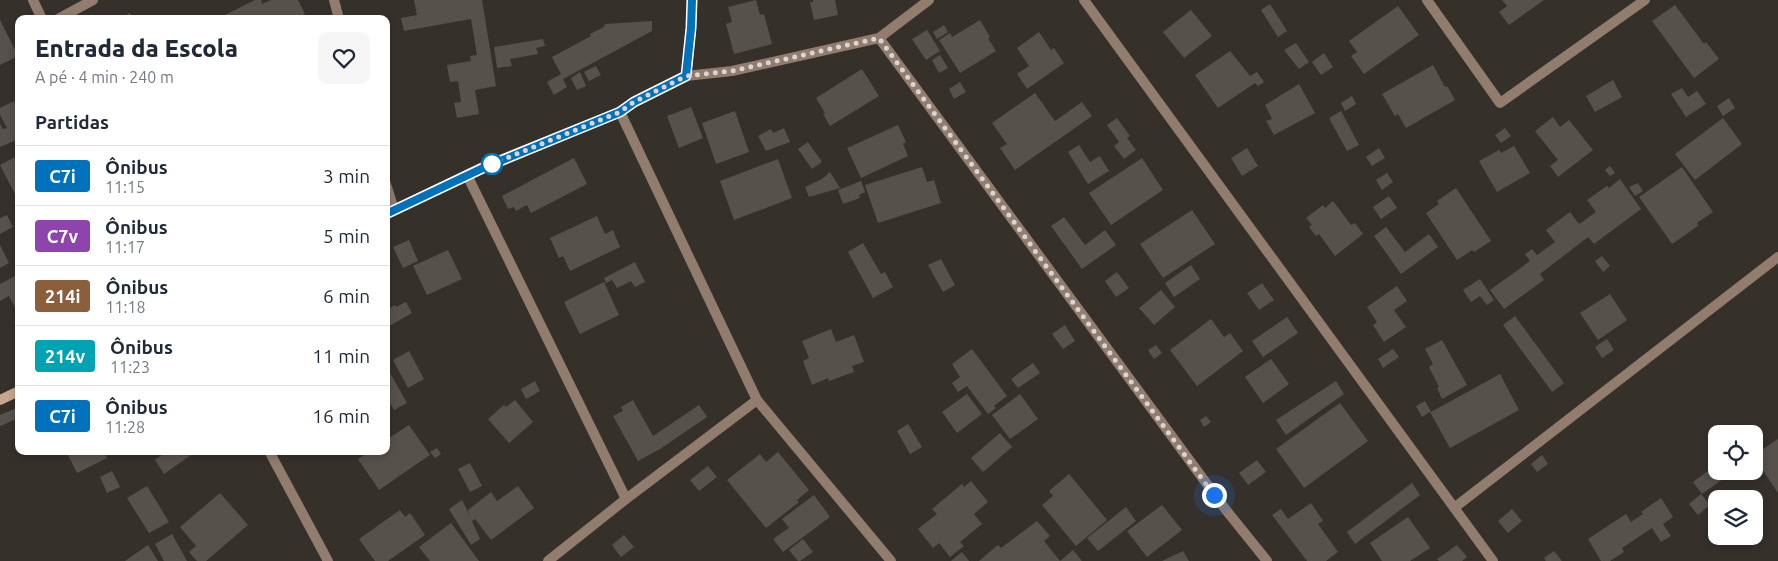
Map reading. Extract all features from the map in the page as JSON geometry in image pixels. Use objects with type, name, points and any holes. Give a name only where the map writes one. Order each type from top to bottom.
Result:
[{"type":"street","points":[[33,0],[40,15]]},
{"type":"street","points":[[66,15],[94,0]]},
{"type":"street","points":[[334,0],[338,15]]},
{"type":"street","points":[[686,76],[692,0]]},
{"type":"street","points":[[390,212],[468,175],[620,112],[634,102],[686,76],[732,71],[879,38],[929,0]]},
{"type":"street","points":[[1084,0],[1493,561]]},
{"type":"street","points":[[1427,0],[1500,103],[1645,0]]},
{"type":"street","points":[[879,38],[1226,510],[1267,561]]},
{"type":"street","points":[[620,112],[757,400],[891,561]]},
{"type":"street","points":[[468,175],[626,499]]},
{"type":"street","points":[[1454,508],[1778,257]]},
{"type":"street","points":[[0,400],[15,393]]},
{"type":"street","points":[[548,561],[626,499],[757,400]]},
{"type":"street","points":[[271,455],[328,561]]},
{"type":"building","points":[[255,0],[261,0],[262,4],[271,0],[298,0],[305,14],[303,15],[225,15]]},
{"type":"building","points":[[414,0],[482,0],[496,86],[475,90],[479,114],[457,118],[454,103],[461,102],[458,81],[450,82],[447,65],[471,61],[470,56],[477,55],[471,19],[404,31],[401,18],[417,15]]},
{"type":"building","points":[[756,0],[760,15],[764,14],[772,44],[734,54],[726,24],[732,22],[728,7]]},
{"type":"building","points":[[813,0],[835,0],[838,15],[814,20],[810,2],[813,2]]},
{"type":"building","points":[[1502,0],[1544,0],[1509,25],[1499,12],[1507,6]]},
{"type":"building","points":[[1270,4],[1287,31],[1278,37],[1261,10]]},
{"type":"building","points":[[1675,5],[1704,44],[1706,42],[1719,59],[1694,78],[1652,21]]},
{"type":"building","points":[[1398,6],[1419,35],[1364,74],[1351,56],[1357,52],[1349,41]]},
{"type":"building","points":[[1191,10],[1212,36],[1184,58],[1163,32]]},
{"type":"building","points":[[0,20],[15,50],[15,58],[0,65]]},
{"type":"building","points":[[980,20],[996,51],[960,73],[939,40],[950,33],[952,37]]},
{"type":"building","points":[[652,21],[652,31],[563,79],[567,87],[554,95],[547,82],[561,74],[552,57],[591,36],[590,34],[604,27],[605,24]]},
{"type":"building","points":[[944,25],[948,32],[937,39],[933,32]]},
{"type":"building","points":[[927,30],[940,51],[926,60],[912,39]]},
{"type":"building","points":[[1039,32],[1051,50],[1054,48],[1064,63],[1027,89],[1017,74],[1029,66],[1017,48]]},
{"type":"building","points":[[543,39],[545,46],[536,48],[538,54],[510,59],[512,66],[497,68],[494,47]]},
{"type":"building","points":[[1296,43],[1309,62],[1299,69],[1284,50]]},
{"type":"building","points":[[1230,51],[1250,76],[1257,72],[1264,82],[1258,86],[1255,83],[1218,108],[1195,75]]},
{"type":"building","points":[[1324,53],[1333,67],[1321,75],[1312,62]]},
{"type":"building","points":[[940,55],[948,68],[939,73],[932,60]]},
{"type":"building","points":[[1433,65],[1445,87],[1447,86],[1455,100],[1406,128],[1398,114],[1395,116],[1382,94]]},
{"type":"building","points":[[596,66],[601,75],[589,81],[584,72]]},
{"type":"building","points":[[862,69],[879,96],[830,126],[816,98]]},
{"type":"building","points":[[580,72],[586,86],[577,90],[571,78]]},
{"type":"building","points":[[1613,80],[1622,97],[1595,112],[1586,96]]},
{"type":"building","points":[[960,82],[966,92],[954,99],[949,89]]},
{"type":"building","points":[[1299,84],[1315,113],[1274,135],[1266,121],[1272,119],[1265,105]]},
{"type":"building","points":[[1682,88],[1688,97],[1697,91],[1706,104],[1686,117],[1671,94]]},
{"type":"building","points":[[1035,93],[1055,121],[1082,102],[1092,116],[1015,170],[1000,148],[1007,144],[992,123]]},
{"type":"building","points":[[1352,96],[1356,104],[1345,111],[1341,103]]},
{"type":"building","points":[[1729,98],[1735,108],[1723,116],[1717,106]]},
{"type":"building","points":[[14,101],[15,103],[15,141],[0,147],[0,124],[3,129],[7,128],[0,115],[0,108]]},
{"type":"building","points":[[691,107],[703,138],[679,148],[667,116]]},
{"type":"building","points":[[735,111],[749,152],[716,164],[702,123]]},
{"type":"building","points":[[1341,111],[1359,145],[1347,151],[1329,118]]},
{"type":"building","points":[[1553,117],[1560,127],[1569,120],[1593,150],[1558,177],[1550,166],[1558,160],[1535,131]]},
{"type":"building","points":[[1117,118],[1130,136],[1127,138],[1136,150],[1124,159],[1114,146],[1119,142],[1107,125]]},
{"type":"building","points":[[1723,118],[1742,144],[1695,180],[1675,154]]},
{"type":"building","points":[[898,125],[906,142],[903,144],[908,156],[861,178],[847,148]]},
{"type":"building","points":[[784,128],[790,142],[766,151],[758,136],[771,129],[773,133]]},
{"type":"building","points":[[1505,128],[1511,136],[1501,143],[1495,135]]},
{"type":"building","points":[[808,142],[822,162],[812,169],[798,149]]},
{"type":"building","points":[[1079,145],[1090,162],[1100,156],[1109,171],[1088,184],[1068,152]]},
{"type":"building","points":[[1514,146],[1530,173],[1497,192],[1479,161],[1499,150],[1501,153]]},
{"type":"building","points":[[1247,148],[1258,166],[1242,176],[1231,158]]},
{"type":"building","points":[[1379,148],[1385,158],[1372,166],[1366,157]]},
{"type":"building","points":[[15,157],[15,194],[0,165]]},
{"type":"building","points":[[574,158],[587,184],[531,213],[527,205],[516,211],[514,207],[508,209],[502,196]]},
{"type":"building","points":[[1142,158],[1163,190],[1111,225],[1089,193]]},
{"type":"building","points":[[778,159],[792,198],[734,220],[720,181]]},
{"type":"building","points":[[1610,166],[1615,173],[1610,176],[1605,170]]},
{"type":"building","points":[[922,167],[927,182],[934,180],[941,203],[878,223],[865,185]]},
{"type":"building","points":[[1682,167],[1713,212],[1697,223],[1698,226],[1672,244],[1639,197]]},
{"type":"building","points":[[830,172],[840,188],[809,197],[805,187],[822,179]]},
{"type":"building","points":[[1387,173],[1393,182],[1382,190],[1376,180]]},
{"type":"building","points":[[1620,179],[1641,209],[1594,244],[1588,237],[1540,274],[1544,280],[1504,309],[1490,290],[1530,261],[1525,254],[1532,249],[1537,255],[1555,242],[1546,230],[1570,212],[1579,224],[1596,212],[1587,200],[1607,186],[1609,188]]},
{"type":"building","points":[[861,181],[865,192],[859,195],[860,198],[843,204],[838,190]]},
{"type":"building","points":[[1638,183],[1643,191],[1635,196],[1629,187]]},
{"type":"building","points":[[1456,188],[1491,241],[1457,260],[1426,213],[1439,204],[1437,201]]},
{"type":"building","points":[[1389,196],[1397,208],[1381,219],[1373,207]]},
{"type":"building","points":[[1333,201],[1351,225],[1355,223],[1363,234],[1335,256],[1319,234],[1316,236],[1309,227],[1312,225],[1306,218],[1323,205],[1325,208]]},
{"type":"building","points":[[1192,210],[1215,244],[1163,278],[1140,244]]},
{"type":"building","points":[[7,215],[13,227],[0,234],[0,218]]},
{"type":"building","points":[[597,216],[605,234],[613,230],[620,247],[570,271],[563,256],[559,258],[550,238]]},
{"type":"building","points":[[1064,217],[1085,245],[1105,230],[1116,245],[1082,269],[1051,226]]},
{"type":"building","points":[[1386,227],[1405,252],[1429,234],[1438,247],[1401,274],[1374,236]]},
{"type":"building","points":[[409,240],[418,261],[403,268],[393,247]]},
{"type":"building","points":[[863,243],[881,274],[885,272],[893,287],[873,298],[848,252]]},
{"type":"building","points":[[0,245],[9,263],[0,268]]},
{"type":"building","points":[[448,250],[462,279],[427,295],[413,266]]},
{"type":"building","points":[[1602,256],[1610,266],[1603,272],[1595,261]]},
{"type":"building","points":[[941,259],[955,285],[943,292],[928,265]]},
{"type":"building","points":[[635,262],[645,282],[635,287],[631,281],[617,288],[612,280],[606,283],[604,278]]},
{"type":"building","points":[[1191,265],[1200,279],[1174,297],[1165,283]]},
{"type":"building","points":[[1117,272],[1129,288],[1116,297],[1105,281]]},
{"type":"building","points":[[15,276],[15,307],[9,296],[0,301],[0,284]]},
{"type":"building","points":[[1480,279],[1494,300],[1487,305],[1480,296],[1471,302],[1463,290]]},
{"type":"building","points":[[604,282],[619,315],[580,334],[564,302]]},
{"type":"building","points":[[1262,283],[1274,300],[1259,310],[1247,293]]},
{"type":"building","points":[[1397,286],[1407,301],[1394,310],[1406,327],[1384,342],[1373,325],[1377,322],[1367,307]]},
{"type":"building","points":[[1161,290],[1175,307],[1154,325],[1139,308]]},
{"type":"building","points":[[1610,294],[1627,320],[1598,340],[1580,313]]},
{"type":"building","points":[[406,302],[412,313],[390,326],[390,308],[395,305],[396,307]]},
{"type":"building","points":[[1515,316],[1564,383],[1552,392],[1503,325]]},
{"type":"building","points":[[1287,317],[1298,333],[1263,357],[1252,341]]},
{"type":"building","points":[[1211,319],[1224,337],[1230,333],[1243,351],[1197,386],[1170,350]]},
{"type":"building","points":[[1065,325],[1075,341],[1063,349],[1052,334]]},
{"type":"building","points":[[831,329],[836,342],[854,335],[864,362],[852,366],[854,372],[829,381],[828,378],[812,385],[803,361],[809,358],[802,341]]},
{"type":"building","points":[[1607,339],[1614,350],[1602,358],[1595,347]]},
{"type":"building","points":[[1442,340],[1467,385],[1442,399],[1437,388],[1439,387],[1429,367],[1433,364],[1425,349]]},
{"type":"building","points":[[1156,345],[1162,353],[1154,359],[1148,350]]},
{"type":"building","points":[[972,349],[1007,396],[994,406],[996,408],[988,414],[967,386],[958,392],[952,383],[960,377],[952,364]]},
{"type":"building","points":[[1393,349],[1399,357],[1383,368],[1378,359]]},
{"type":"building","points":[[409,351],[424,379],[408,388],[393,360]]},
{"type":"building","points":[[1271,359],[1289,384],[1263,403],[1245,377]]},
{"type":"building","points":[[1033,363],[1040,373],[1018,388],[1011,379]]},
{"type":"building","points":[[390,373],[407,403],[394,410],[390,403]]},
{"type":"building","points":[[1500,374],[1519,410],[1450,448],[1430,412],[1422,417],[1416,406],[1425,401],[1431,412]]},
{"type":"building","points":[[535,381],[540,391],[526,399],[521,389]]},
{"type":"building","points":[[1336,381],[1344,394],[1286,435],[1276,420]]},
{"type":"building","points":[[967,394],[982,414],[957,433],[942,412]]},
{"type":"building","points":[[1020,394],[1038,419],[1010,439],[992,415]]},
{"type":"building","points":[[515,400],[533,422],[509,443],[488,419],[504,405],[506,407]]},
{"type":"building","points":[[633,400],[653,436],[699,405],[707,417],[660,449],[638,461],[613,416],[623,411],[621,407]]},
{"type":"building","points":[[1340,403],[1368,441],[1304,488],[1276,449]]},
{"type":"building","points":[[15,409],[15,420],[0,426],[0,415]]},
{"type":"building","points":[[1206,416],[1211,422],[1204,427],[1200,420]]},
{"type":"building","points":[[908,424],[922,447],[910,454],[897,431]]},
{"type":"building","points":[[409,425],[430,455],[379,490],[358,459],[364,455],[390,455],[390,437]]},
{"type":"building","points":[[1000,433],[1012,447],[983,472],[971,458]]},
{"type":"building","points":[[1778,439],[1778,493],[1763,470],[1763,449]]},
{"type":"building","points":[[437,448],[441,454],[435,458],[430,452]]},
{"type":"building","points":[[778,452],[809,490],[797,500],[799,502],[766,528],[727,480],[760,454],[766,462]]},
{"type":"building","points":[[68,455],[106,455],[107,458],[77,473]]},
{"type":"building","points":[[162,455],[191,455],[164,474],[155,460]]},
{"type":"building","points":[[1542,455],[1548,464],[1537,472],[1531,464]]},
{"type":"building","points":[[1257,460],[1266,472],[1248,485],[1239,473]]},
{"type":"building","points":[[470,463],[482,486],[470,492],[458,469]]},
{"type":"building","points":[[708,466],[717,477],[699,491],[690,480]]},
{"type":"building","points":[[112,471],[120,487],[107,493],[100,477]]},
{"type":"building","points":[[1708,471],[1708,480],[1721,480],[1702,494],[1693,482]]},
{"type":"building","points":[[1069,474],[1107,520],[1076,546],[1042,505],[1053,496],[1049,491]]},
{"type":"building","points":[[971,481],[988,502],[974,514],[982,524],[960,542],[964,546],[950,557],[939,543],[933,548],[918,529],[937,514],[932,509],[962,484],[964,487]]},
{"type":"building","points":[[1412,483],[1420,495],[1355,544],[1347,532]]},
{"type":"building","points":[[147,486],[169,522],[149,533],[127,498]]},
{"type":"building","points":[[518,486],[534,508],[491,540],[475,519],[472,521],[480,539],[471,545],[449,509],[462,500],[470,516],[468,510],[491,492],[497,501]]},
{"type":"building","points":[[220,493],[248,525],[206,561],[197,561],[189,552],[196,546],[180,527]]},
{"type":"building","points":[[1701,494],[1708,503],[1708,507],[1698,515],[1689,504]]},
{"type":"building","points":[[814,495],[830,517],[783,552],[773,539],[789,528],[782,519]]},
{"type":"building","points":[[1661,498],[1673,517],[1663,524],[1671,536],[1661,542],[1652,528],[1622,548],[1624,552],[1610,561],[1601,561],[1588,539],[1626,514],[1631,522],[1643,514],[1641,512]]},
{"type":"building","points":[[1311,503],[1323,521],[1318,524],[1338,552],[1326,561],[1307,561],[1272,515],[1281,509],[1288,519]]},
{"type":"building","points":[[1162,505],[1182,530],[1147,557],[1127,531]]},
{"type":"building","points":[[1126,507],[1136,521],[1098,551],[1087,538]]},
{"type":"building","points":[[1512,509],[1522,521],[1508,533],[1498,521]]},
{"type":"building","points":[[400,510],[405,517],[410,513],[425,535],[388,561],[375,561],[359,539]]},
{"type":"building","points":[[1408,517],[1430,548],[1410,561],[1382,561],[1370,543]]},
{"type":"building","points":[[1037,521],[1050,536],[1044,541],[1060,561],[979,561],[998,545],[1001,548]]},
{"type":"building","points":[[451,523],[479,561],[430,561],[419,547]]},
{"type":"building","points":[[172,534],[187,561],[164,561],[155,544]]},
{"type":"building","points":[[624,535],[634,547],[621,557],[612,545]]},
{"type":"building","points":[[803,539],[813,552],[798,561],[789,550]]},
{"type":"building","points":[[148,545],[158,561],[125,561]]},
{"type":"building","points":[[1457,545],[1467,557],[1462,561],[1439,561],[1437,559]]},
{"type":"building","points":[[1073,550],[1082,561],[1060,561]]},
{"type":"building","points":[[1183,551],[1189,561],[1162,561]]},
{"type":"building","points":[[1554,551],[1562,561],[1546,561],[1544,558]]},
{"type":"building","points":[[962,552],[969,561],[951,561]]},
{"type":"bus line","name":"C7i","points":[[390,212],[483,168],[620,112],[634,102],[686,76],[692,0]]},
{"type":"route","points":[[492,164],[620,112],[634,102],[686,76],[732,71],[879,38],[1214,495]]}]
